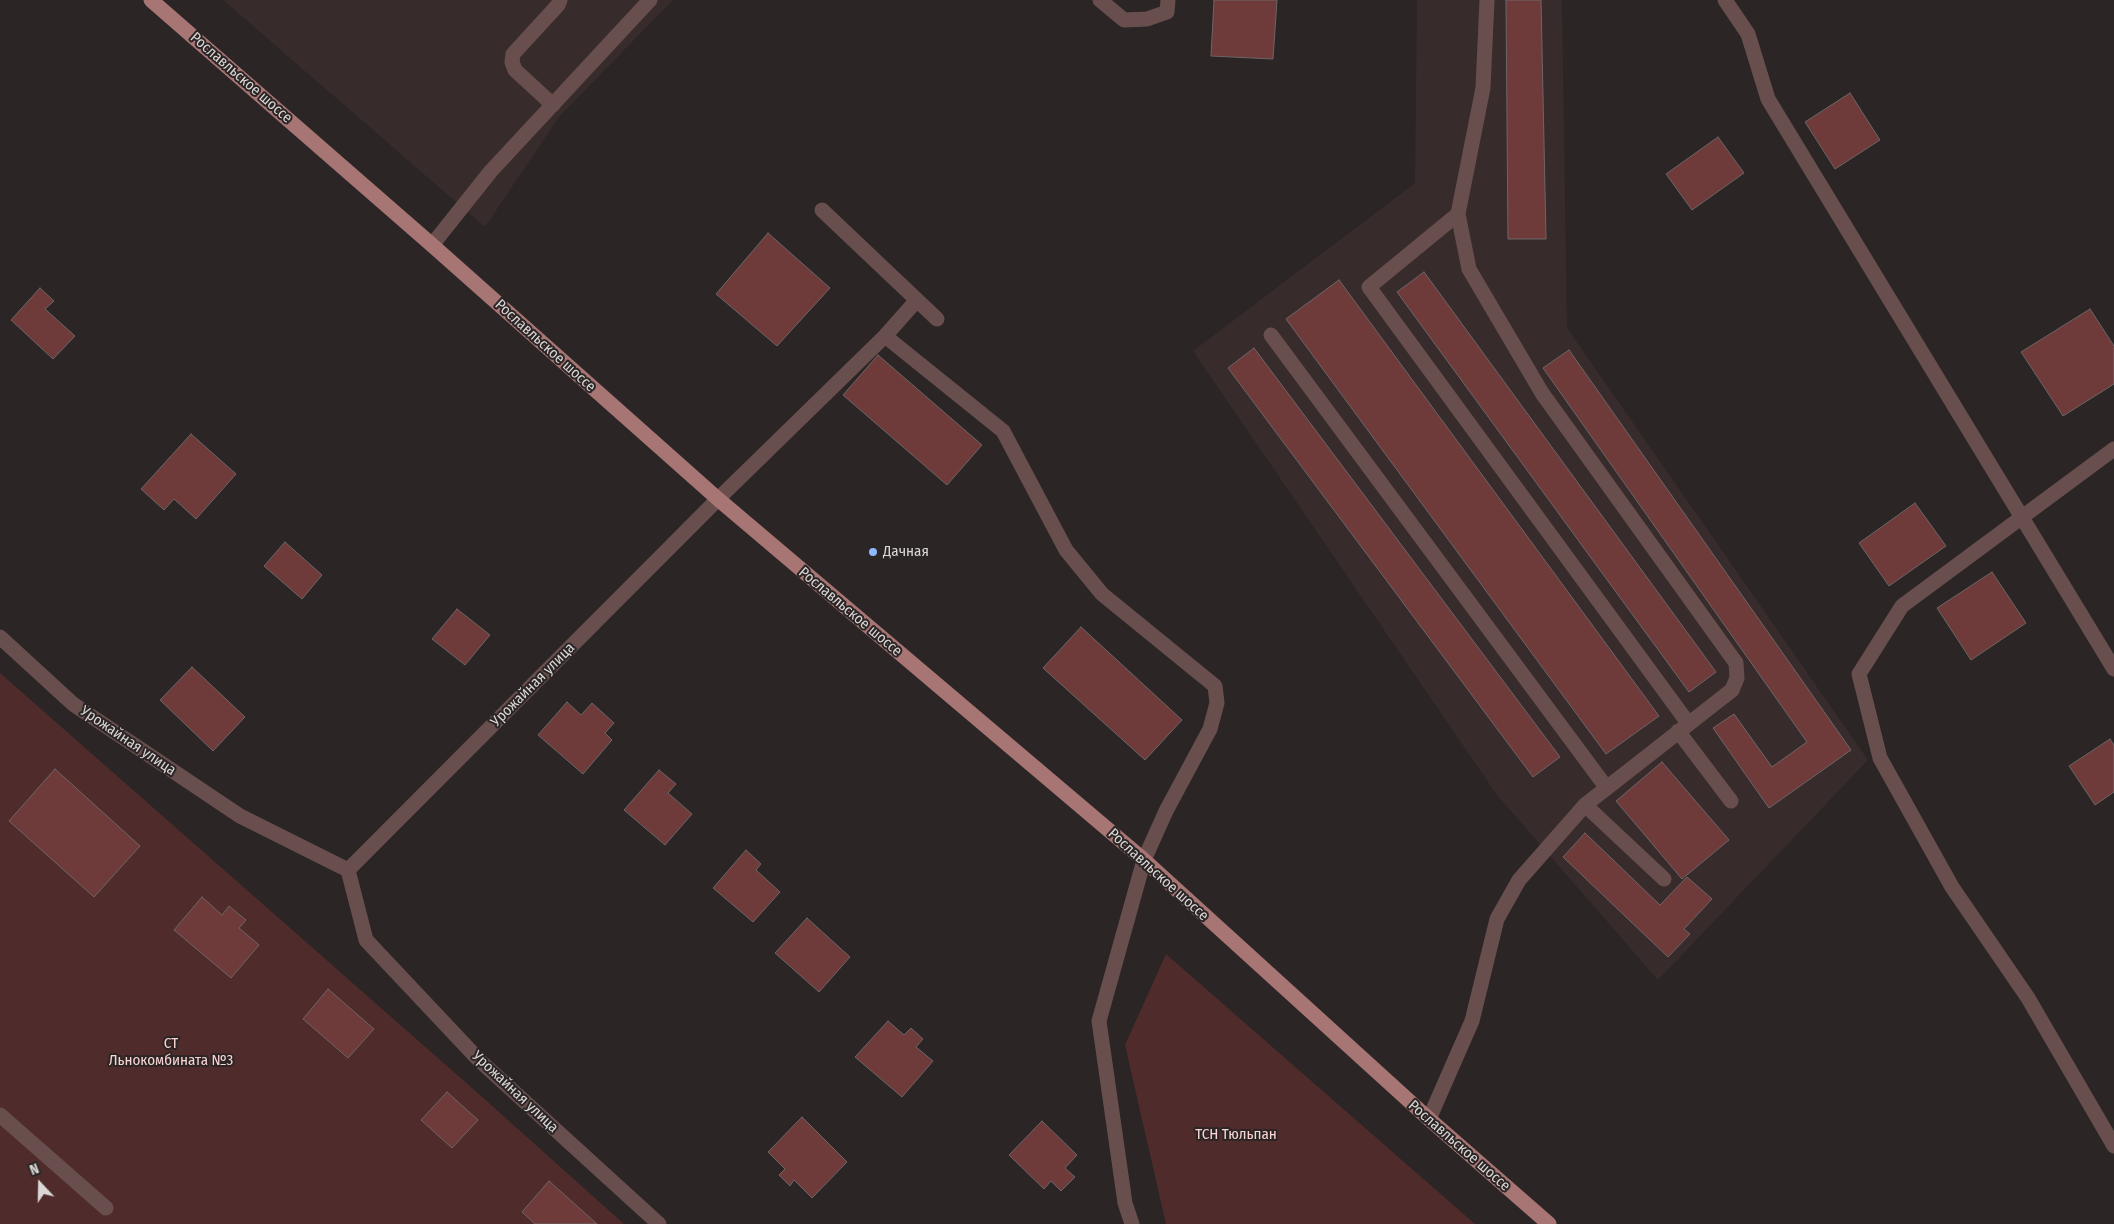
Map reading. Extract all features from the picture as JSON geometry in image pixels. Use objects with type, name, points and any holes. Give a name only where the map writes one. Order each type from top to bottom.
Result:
[{"type":"main road","name":"Рославльское шоссе","points":[[151,0],[718,499],[1144,860],[1429,1119],[1548,1224]]},
{"type":"street","points":[[553,105],[515,70],[512,62],[513,54],[558,5],[560,0]]},
{"type":"street","points":[[432,246],[491,171],[650,0]]},
{"type":"street","points":[[1100,0],[1124,20],[1148,19],[1167,12],[1168,0]]},
{"type":"street","points":[[1429,1119],[1472,1021],[1497,919],[1518,880],[1585,805],[1732,690],[1737,678],[1736,663],[1542,392],[1468,269],[1458,214],[1483,88],[1487,0]]},
{"type":"street","points":[[1725,0],[1748,34],[1768,99],[2114,669]]},
{"type":"street","points":[[822,210],[937,319]]},
{"type":"street","points":[[1458,214],[1369,287],[1683,727],[1731,801]]},
{"type":"street","name":"Урожайная улица","points":[[348,870],[718,499],[885,336],[918,300]]},
{"type":"street","points":[[1271,335],[1606,787]]},
{"type":"street","points":[[885,336],[1003,431],[1066,550],[1102,594],[1215,686],[1217,704],[1210,729],[1166,811],[1144,860],[1099,1021],[1125,1203],[1132,1224]]},
{"type":"street","points":[[2114,449],[1902,606],[1859,674],[1880,758],[1952,887],[2028,998],[2114,1146]]},
{"type":"street","name":"Урожайная улица","points":[[0,637],[73,704],[240,816],[348,870],[366,940],[479,1060],[659,1224]]},
{"type":"street","points":[[1585,805],[1664,879]]},
{"type":"street","points":[[0,1115],[106,1208]]},
{"type":"shaded area","points":[[223,0],[673,0],[559,117],[485,227]]},
{"type":"shaded area","points":[[1417,0],[1562,0],[1567,328],[1868,760],[1658,980],[1497,795],[1193,351],[1415,183]]},
{"type":"green space","name":"СТ Льнокомбината №3","points":[[0,673],[480,1095],[624,1224],[0,1224]]},
{"type":"green space","name":"ТСН Тюльпан","points":[[1166,954],[1475,1224],[1166,1224],[1125,1045]]},
{"type":"building","points":[[1214,0],[1277,0],[1273,59],[1211,56]]},
{"type":"building","points":[[1506,0],[1541,0],[1546,239],[1508,239]]},
{"type":"building","points":[[1850,93],[1880,140],[1835,169],[1805,122]]},
{"type":"building","points":[[1718,137],[1744,173],[1692,210],[1666,174]]},
{"type":"building","points":[[768,233],[830,288],[777,346],[716,294]]},
{"type":"building","points":[[1424,272],[1716,672],[1689,692],[1397,292]]},
{"type":"building","points":[[1339,280],[1659,716],[1606,754],[1286,319]]},
{"type":"building","points":[[40,288],[54,301],[45,309],[75,336],[53,359],[11,320]]},
{"type":"building","points":[[2090,309],[2114,346],[2114,384],[2063,416],[2021,352]]},
{"type":"building","points":[[1254,348],[1560,757],[1533,777],[1228,368]]},
{"type":"building","points":[[1569,350],[1851,750],[1769,808],[1713,728],[1734,714],[1772,767],[1807,742],[1543,368]]},
{"type":"building","points":[[878,355],[982,445],[947,485],[843,395]]},
{"type":"building","points":[[191,434],[236,474],[196,519],[174,499],[164,510],[141,489]]},
{"type":"building","points":[[1915,503],[1946,546],[1889,586],[1859,543]]},
{"type":"building","points":[[285,542],[322,575],[302,599],[264,566]]},
{"type":"building","points":[[1992,572],[2026,623],[1971,660],[1937,608]]},
{"type":"building","points":[[457,609],[490,635],[465,665],[432,639]]},
{"type":"building","points":[[1081,627],[1182,720],[1145,760],[1043,668]]},
{"type":"building","points":[[192,667],[245,717],[213,751],[160,700]]},
{"type":"building","points":[[567,702],[581,715],[592,703],[614,723],[605,733],[612,740],[583,774],[538,735]]},
{"type":"building","points":[[2110,739],[2114,745],[2114,792],[2095,805],[2069,766]]},
{"type":"building","points":[[1662,762],[1729,840],[1682,879],[1616,801]]},
{"type":"building","points":[[55,769],[140,846],[94,897],[9,821]]},
{"type":"building","points":[[659,770],[676,784],[668,793],[692,814],[665,845],[624,810]]},
{"type":"building","points":[[1585,833],[1660,905],[1687,877],[1712,899],[1684,929],[1690,934],[1668,957],[1563,857]]},
{"type":"building","points":[[746,850],[761,864],[756,870],[780,892],[753,922],[713,888]]},
{"type":"building","points":[[202,897],[222,915],[229,906],[246,920],[239,928],[259,945],[231,978],[174,930]]},
{"type":"building","points":[[807,918],[850,957],[819,992],[775,953]]},
{"type":"building","points":[[328,989],[374,1029],[348,1058],[303,1019]]},
{"type":"building","points":[[888,1021],[904,1035],[911,1028],[923,1039],[916,1047],[933,1061],[902,1097],[855,1057]]},
{"type":"building","points":[[447,1092],[478,1120],[452,1148],[421,1120]]},
{"type":"building","points":[[802,1117],[847,1162],[812,1198],[794,1180],[790,1186],[779,1175],[785,1169],[768,1152]]},
{"type":"building","points":[[1042,1121],[1077,1155],[1065,1168],[1075,1177],[1061,1191],[1051,1181],[1044,1189],[1009,1155]]},
{"type":"building","points":[[549,1181],[597,1224],[535,1224],[522,1212]]},
{"type":"place","name":"Дачная","points":[[873,552]]}]
